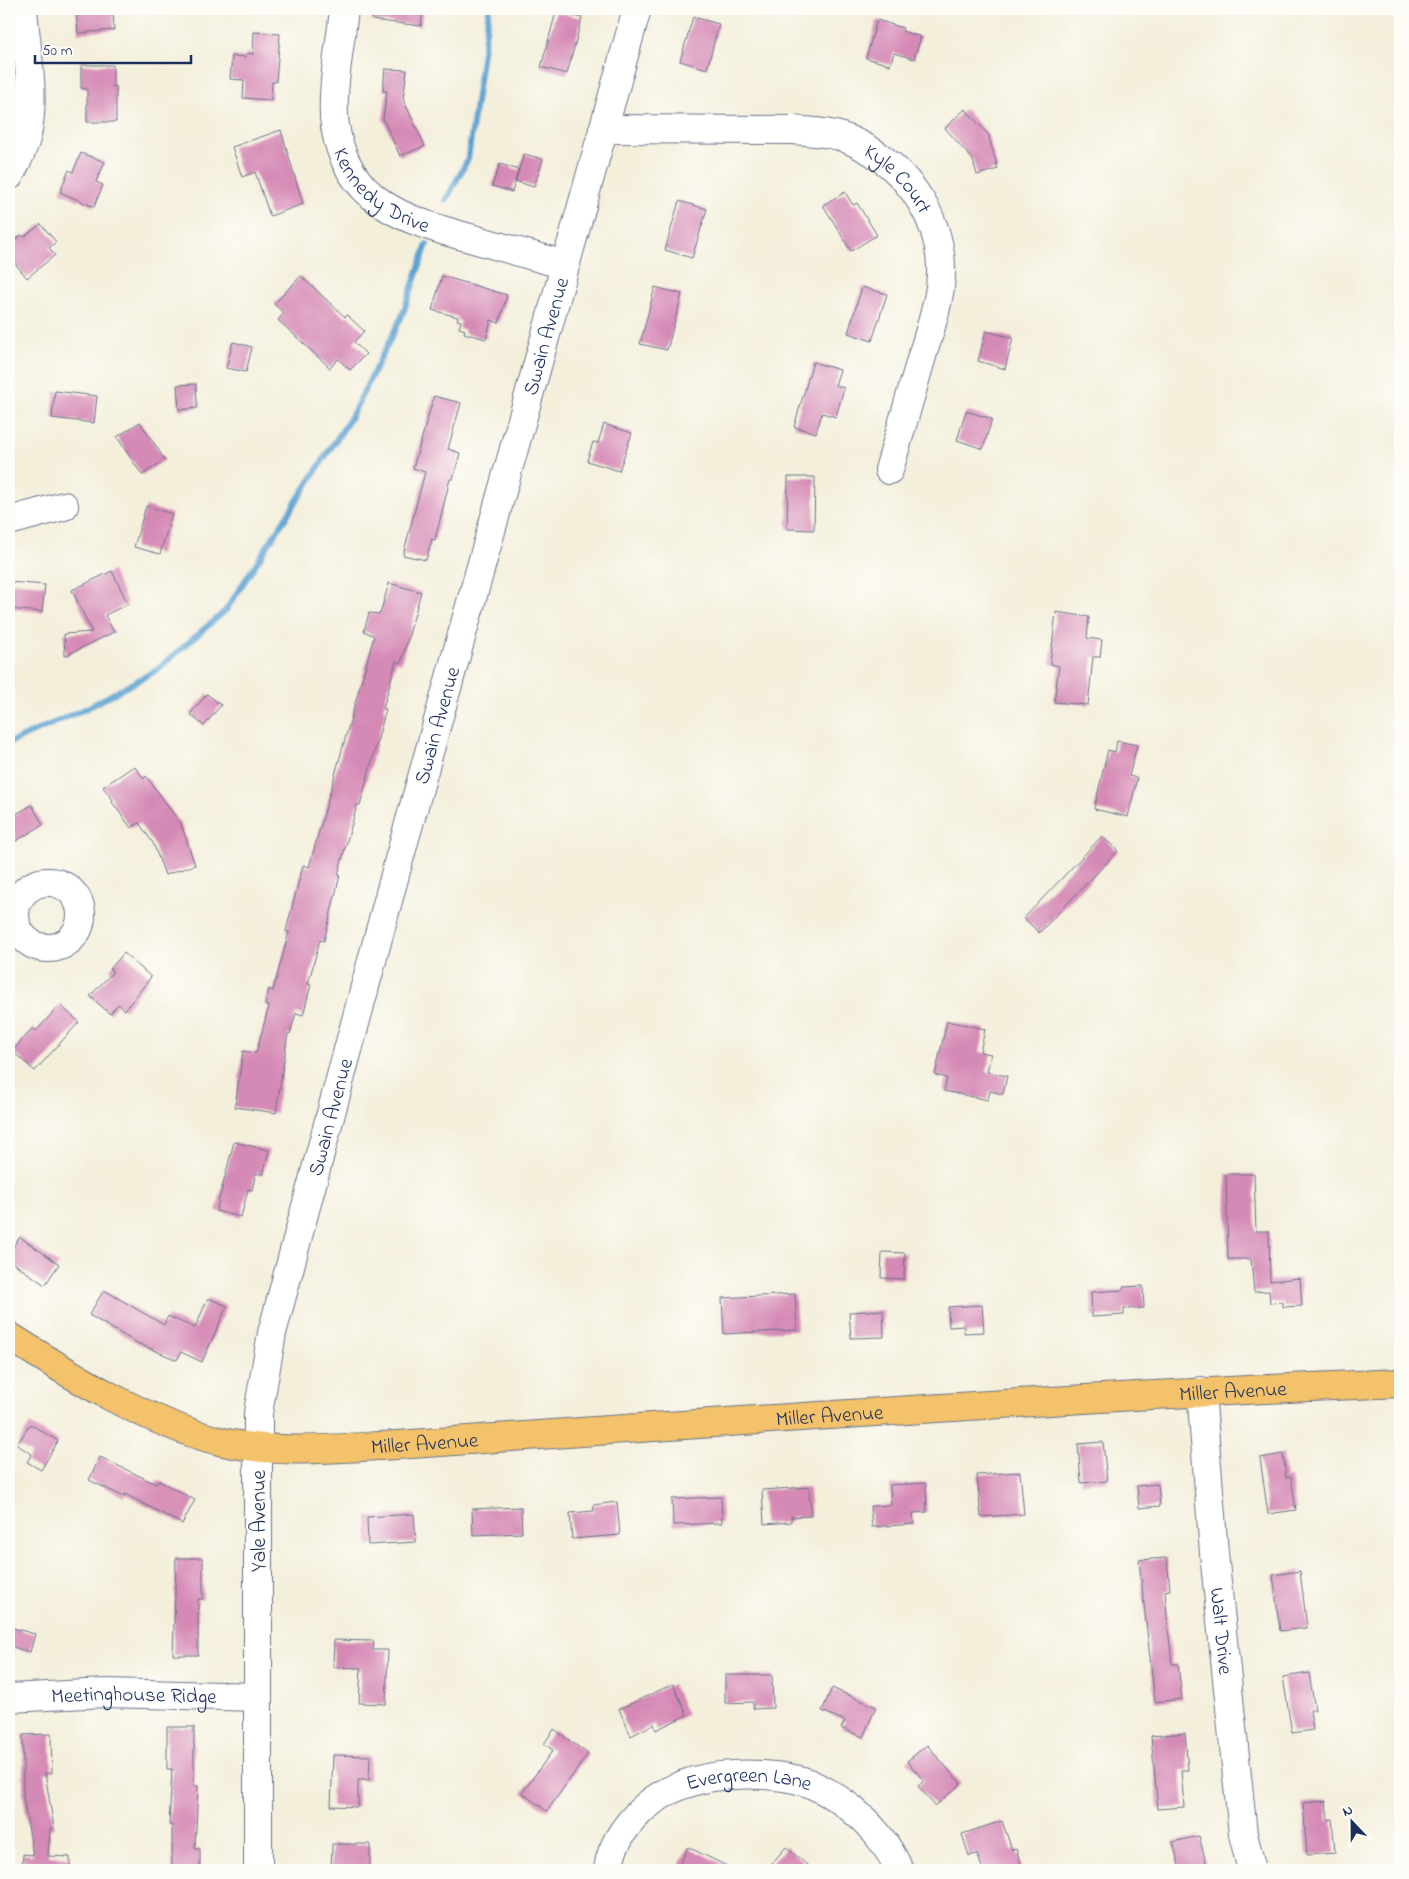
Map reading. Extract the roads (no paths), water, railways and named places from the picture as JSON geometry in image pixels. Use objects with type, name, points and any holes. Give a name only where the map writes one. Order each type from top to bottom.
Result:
[{"type":"main road","name":"Yale Avenue","points":[[9,1336],[92,1386],[136,1409],[219,1441],[257,1447]]},
{"type":"main road","name":"Miller Avenue","points":[[257,1447],[299,1449],[376,1446],[1201,1391],[1400,1383]]},
{"type":"street","points":[[9,176],[20,156],[28,130],[30,100],[23,9]]},
{"type":"street","name":"Kennedy Drive","points":[[344,9],[335,124],[341,153],[353,177],[372,197],[405,217],[422,224],[565,266]]},
{"type":"street","name":"Swain Avenue","points":[[257,1447],[258,1413],[272,1334],[400,856],[637,9]]},
{"type":"street","name":"Kyle Court","points":[[603,129],[792,130],[824,133],[851,140],[879,155],[902,175],[921,199],[934,228],[940,257],[940,286],[934,315],[889,470]]},
{"type":"street","points":[[9,521],[64,506]]},
{"type":"street","name":"Walt Drive","points":[[1201,1391],[1214,1553],[1242,1824],[1252,1870]]},
{"type":"street","name":"Yale Avenue","points":[[257,1447],[258,1870]]},
{"type":"street","name":"Meetinghouse Ridge","points":[[9,1698],[105,1693],[258,1697]]},
{"type":"street","name":"Evergreen Lane","points":[[608,1870],[610,1857],[624,1830],[645,1805],[671,1788],[704,1777],[739,1774],[777,1776],[810,1784],[840,1801],[863,1819],[876,1833],[899,1870]]},
{"type":"waterway","points":[[446,200],[468,159],[489,9]]},
{"type":"waterway","points":[[9,743],[87,708],[157,670],[226,610],[351,417],[402,316],[427,244]]}]
